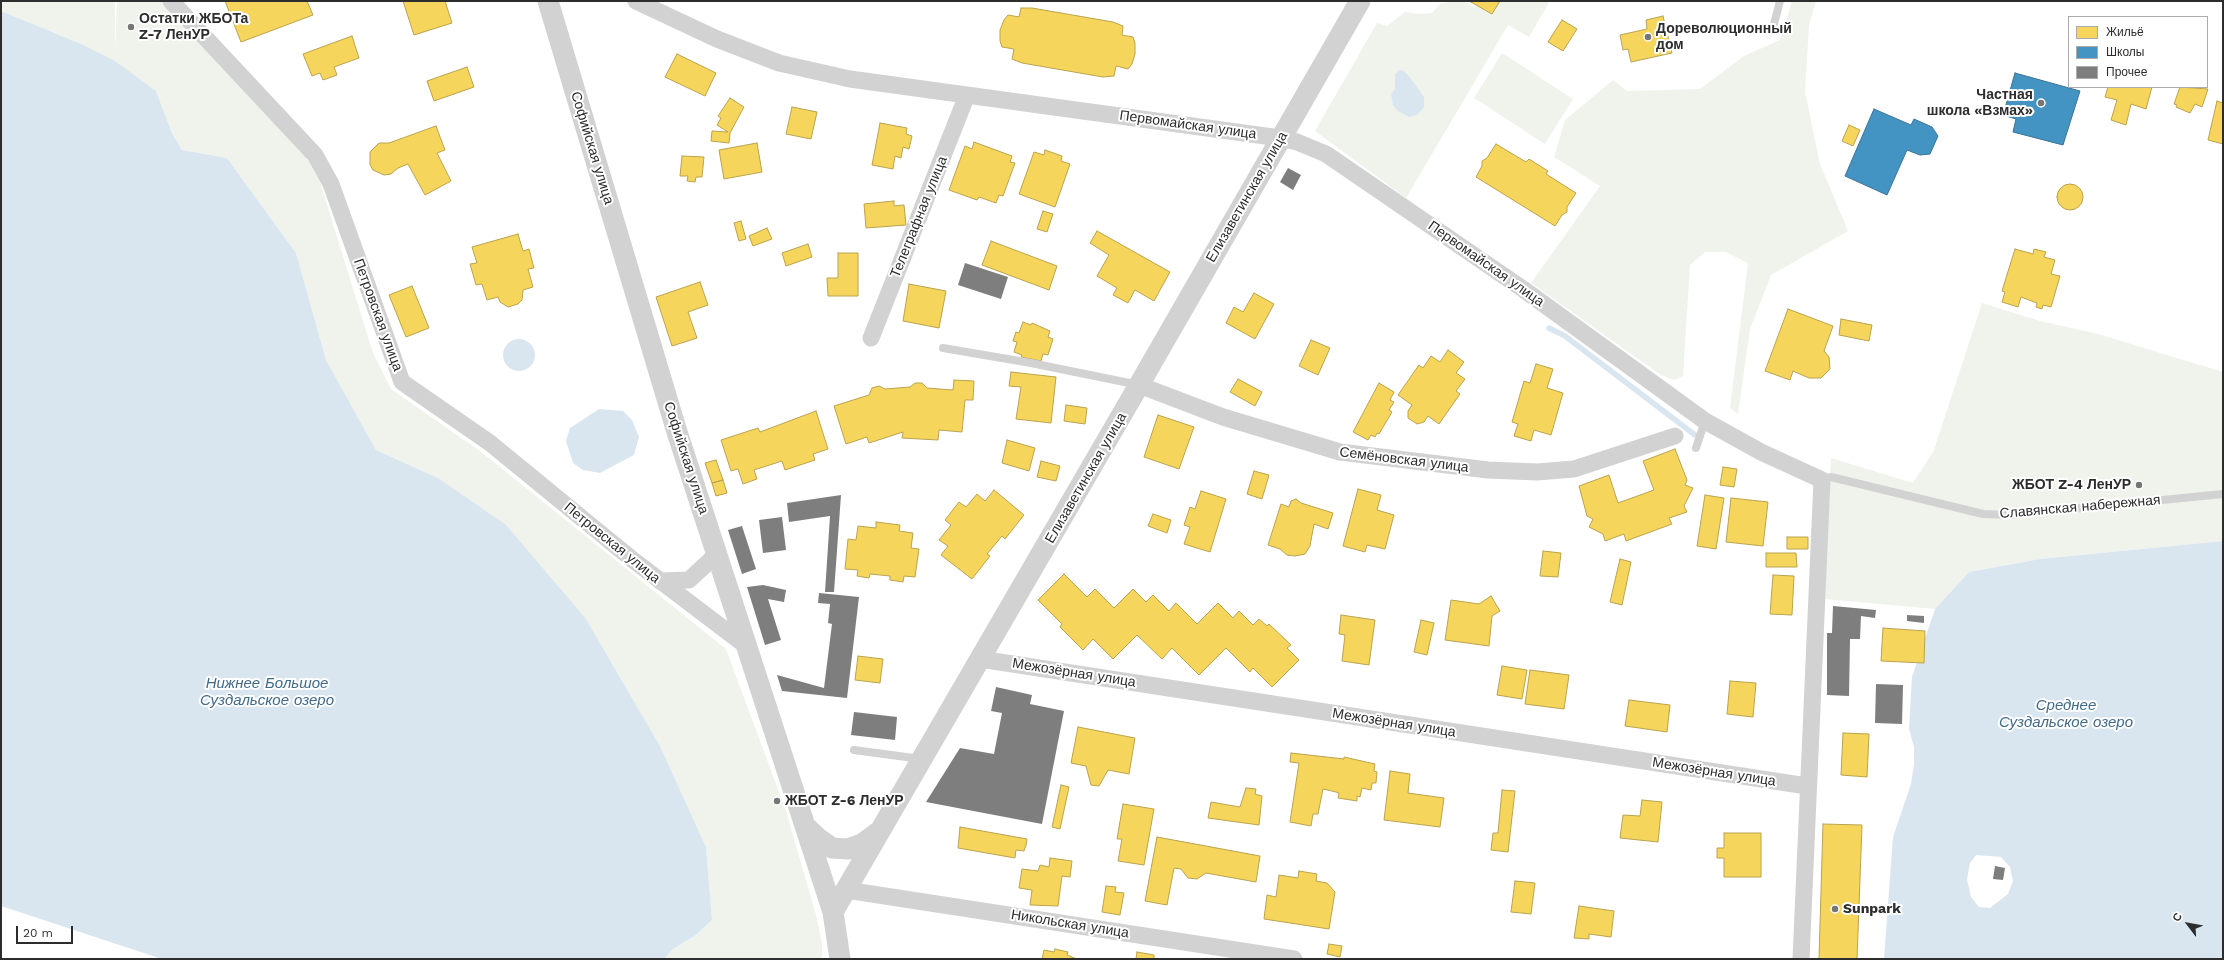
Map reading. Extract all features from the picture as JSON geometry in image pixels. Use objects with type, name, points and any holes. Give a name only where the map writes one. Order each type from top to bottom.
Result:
[{"type":"street","name":"Петровская улица","points":[[171,1],[315,155],[331,184],[402,382],[490,442],[660,581],[745,645]]},
{"type":"street","name":"Софийская улица","points":[[548,1],[677,432],[833,912]]},
{"type":"street","name":"Первомайская улица","points":[[636,1],[717,39],[779,63],[850,79],[1280,138],[1297,142],[1326,154],[1516,285],[1705,421],[1761,452],[1822,480]]},
{"type":"street","name":"Елизаветинская улица","points":[[833,912],[1360,1]]},
{"type":"street","name":"Телеграфная улица","points":[[871,338],[967,95]]},
{"type":"street","name":"Семёновская улица","points":[[1139,385],[1223,417],[1340,452],[1488,470],[1537,472],[1574,469],[1675,436]]},
{"type":"street","points":[[1801,959],[1807,786],[1822,480]]},
{"type":"street","points":[[660,581],[689,580],[716,555]]},
{"type":"street","name":"Межозёрная улица","points":[[980,659],[1807,786]]},
{"type":"street","points":[[805,825],[819,839],[832,848],[848,849],[862,844],[880,831]]},
{"type":"street","name":"Никольская улица","points":[[846,890],[1294,959]]},
{"type":"street","points":[[833,912],[840,959]]},
{"type":"lane","points":[[1774,24],[1780,1]]},
{"type":"lane","points":[[943,348],[1031,362],[1139,385]]},
{"type":"lane","points":[[1696,448],[1705,421]]},
{"type":"lane","name":"Славянская набережная","points":[[1822,480],[1831,476],[1983,514],[2011,515],[2223,494]]},
{"type":"lane","points":[[854,750],[922,759]]},
{"type":"shaded area","points":[[1,1],[115,1],[115,50],[117,1],[162,1],[304,154],[320,182],[373,353],[391,389],[480,451],[726,649],[786,811],[816,915],[822,943],[822,959],[664,959],[673,949],[696,935],[712,920],[706,847],[660,746],[586,619],[438,478],[376,450],[326,360],[296,253],[227,158],[182,150],[172,133],[156,91],[79,43],[1,11]]},
{"type":"shaded area","points":[[1453,1],[1465,2],[1474,7],[1495,1],[1550,1],[1529,37],[1508,25],[1406,198],[1315,131],[1377,23],[1387,26],[1405,12],[1419,14],[1432,13],[1440,4]],"holes":[[[1409,76],[1424,97],[1391,94]]]},
{"type":"shaded area","points":[[1792,1],[1816,1],[1809,25],[1805,92],[1820,164],[1848,231],[1771,275],[1750,329],[1738,414],[1730,408],[1748,263],[1726,252],[1705,252],[1690,265],[1683,376],[1674,380],[1661,375],[1531,283],[1600,186],[1554,157],[1565,120],[1613,80],[1627,91],[1700,89],[1744,56],[1780,40]]},
{"type":"shaded area","points":[[1502,53],[1573,99],[1545,144],[1474,98]]},
{"type":"shaded area","points":[[1982,303],[2040,321],[2098,334],[2223,372],[2223,541],[2040,559],[1969,572],[1935,609],[1825,599],[1831,458],[1913,483],[1934,450]]},
{"type":"water","name":"Нижнее Большое Суздальское озеро","points":[[1,11],[79,43],[115,61],[156,91],[172,133],[182,150],[227,158],[296,253],[326,360],[376,450],[438,478],[506,525],[586,619],[660,746],[706,847],[712,920],[696,935],[673,949],[664,959],[162,959],[1,906]]},
{"type":"water","points":[[1400,70],[1404,71],[1409,76],[1424,97],[1424,107],[1417,115],[1409,117],[1398,111],[1393,105],[1391,94],[1395,89],[1395,74]]},
{"type":"water","points":[[519,339],[525,340],[532,346],[535,355],[534,361],[528,368],[519,371],[513,370],[506,364],[503,355],[504,349],[510,342]]},
{"type":"water","points":[[599,409],[623,411],[632,420],[639,437],[634,455],[600,473],[583,470],[573,463],[566,441],[570,428]]},
{"type":"water","name":"Среднее Суздальское озеро","points":[[2223,541],[2223,959],[1884,959],[1893,837],[1911,784],[1914,764],[1914,747],[1909,729],[1912,677],[1935,609],[1969,572],[2040,559]],"holes":[[[1976,855],[2001,857],[2010,867],[2013,881],[2008,894],[1990,908],[1979,907],[1971,897],[1967,879],[1970,863]]]},
{"type":"building: Жильё","points":[[225,1],[307,1],[313,15],[241,42]]},
{"type":"building: Жильё","points":[[403,1],[445,1],[452,23],[414,35]]},
{"type":"building: Жильё","points":[[1469,1],[1500,1],[1492,14]]},
{"type":"building: Жильё","points":[[1021,8],[1032,8],[1113,22],[1123,26],[1122,35],[1133,37],[1135,43],[1135,54],[1132,64],[1128,69],[1116,66],[1114,76],[1103,77],[1022,63],[1012,59],[1014,49],[1002,47],[1000,41],[1000,30],[1008,15],[1019,17]]},
{"type":"building: Жильё","points":[[1663,16],[1672,53],[1631,62],[1628,49],[1623,50],[1620,35],[1647,29],[1646,20]]},
{"type":"building: Жильё","points":[[1562,20],[1577,29],[1563,51],[1548,42]]},
{"type":"building: Жильё","points":[[352,36],[359,58],[334,67],[337,75],[323,80],[320,73],[312,76],[303,54]]},
{"type":"building: Жильё","points":[[677,54],[716,73],[705,96],[665,77]]},
{"type":"building: Жильё","points":[[467,67],[474,87],[434,101],[427,81]]},
{"type":"building: Жильё","points":[[2108,88],[2152,88],[2146,109],[2131,104],[2126,125],[2111,120],[2117,100],[2105,97]]},
{"type":"building: Жильё","points":[[2180,88],[2208,89],[2202,107],[2195,104],[2190,113],[2176,107],[2177,105],[2174,104]]},
{"type":"building: Жильё","points":[[730,98],[744,107],[730,133],[729,143],[711,141],[712,131],[728,132],[717,125],[721,118],[718,116]]},
{"type":"building: Жильё","points":[[2217,101],[2223,103],[2223,144],[2208,140]]},
{"type":"building: Жильё","points":[[792,107],[817,112],[811,139],[786,134]]},
{"type":"building: Жильё","points":[[880,123],[907,128],[906,134],[912,136],[909,149],[903,147],[901,158],[895,156],[893,169],[872,165]]},
{"type":"building: Жильё","points":[[1849,125],[1860,130],[1853,146],[1842,141]]},
{"type":"building: Жильё","points":[[436,126],[445,150],[437,153],[451,181],[425,195],[408,164],[398,168],[391,174],[384,175],[373,170],[370,165],[370,152],[379,143],[389,143]]},
{"type":"building: Жильё","points":[[974,142],[1012,156],[1010,162],[1015,163],[1003,196],[999,195],[996,203],[979,197],[977,200],[949,190],[965,146],[972,149]]},
{"type":"building: Жильё","points":[[757,143],[762,172],[724,179],[719,150]]},
{"type":"building: Жильё","points":[[1496,144],[1526,162],[1529,159],[1548,171],[1546,174],[1576,193],[1567,207],[1567,212],[1562,215],[1555,226],[1476,177],[1482,166],[1482,161],[1487,158]]},
{"type":"building: Жильё","points":[[1045,150],[1062,156],[1061,161],[1070,164],[1055,207],[1019,194],[1034,152],[1044,155]]},
{"type":"building: Жильё","points":[[682,156],[704,157],[702,177],[696,177],[695,182],[687,181],[688,176],[680,176]]},
{"type":"building: Жильё","points":[[2070,184],[2079,188],[2083,197],[2079,206],[2070,210],[2061,206],[2057,197],[2061,188]]},
{"type":"building: Жильё","points":[[894,201],[894,206],[904,205],[906,225],[866,228],[864,204]]},
{"type":"building: Жильё","points":[[1043,211],[1053,214],[1047,232],[1037,229]]},
{"type":"building: Жильё","points":[[741,221],[746,239],[739,241],[734,223]]},
{"type":"building: Жильё","points":[[767,228],[772,239],[753,246],[749,236]]},
{"type":"building: Жильё","points":[[1097,231],[1170,272],[1154,301],[1135,290],[1128,303],[1113,295],[1117,288],[1097,276],[1109,255],[1090,243]]},
{"type":"building: Жильё","points":[[518,234],[523,251],[529,249],[534,268],[528,269],[533,287],[523,290],[522,300],[518,304],[508,307],[500,302],[498,297],[487,300],[482,284],[476,285],[470,264],[477,263],[472,247]]},
{"type":"building: Жильё","points":[[991,241],[1057,266],[1049,290],[982,265]]},
{"type":"building: Жильё","points":[[808,244],[812,257],[786,266],[782,253]]},
{"type":"building: Жильё","points":[[2015,249],[2033,254],[2034,249],[2046,252],[2044,257],[2055,260],[2051,274],[2060,276],[2051,307],[2043,305],[2042,309],[2036,307],[2037,303],[2021,297],[2018,307],[2002,302],[2005,292],[2002,291]]},
{"type":"building: Жильё","points":[[838,253],[858,253],[858,296],[828,296],[827,278],[838,278]]},
{"type":"building: Жильё","points":[[700,282],[708,305],[688,312],[697,338],[672,346],[656,297]]},
{"type":"building: Жильё","points":[[909,284],[946,291],[939,328],[903,321]]},
{"type":"building: Жильё","points":[[412,286],[429,328],[406,337],[389,295]]},
{"type":"building: Жильё","points":[[1254,293],[1274,304],[1255,339],[1226,323],[1234,307],[1243,312]]},
{"type":"building: Жильё","points":[[1788,309],[1833,326],[1824,351],[1829,357],[1830,369],[1821,378],[1809,378],[1793,371],[1790,380],[1765,371]]},
{"type":"building: Жильё","points":[[1841,319],[1872,325],[1869,341],[1839,335]]},
{"type":"building: Жильё","points":[[1023,322],[1031,325],[1032,323],[1050,331],[1048,337],[1053,339],[1048,355],[1043,354],[1041,361],[1021,357],[1022,355],[1014,352],[1017,342],[1013,341],[1016,332],[1019,333]]},
{"type":"building: Жильё","points":[[1311,340],[1330,348],[1318,375],[1299,366]]},
{"type":"building: Жильё","points":[[1448,350],[1464,362],[1456,373],[1465,379],[1456,391],[1460,394],[1439,424],[1428,416],[1424,422],[1417,424],[1408,418],[1408,411],[1412,405],[1398,395],[1419,365],[1423,368],[1431,356],[1440,362]]},
{"type":"building: Жильё","points":[[1536,364],[1553,369],[1547,388],[1563,393],[1551,435],[1534,430],[1531,441],[1514,436],[1518,424],[1512,422],[1524,381],[1530,383]]},
{"type":"building: Жильё","points":[[1011,372],[1056,377],[1051,423],[1016,419],[1021,387],[1009,386]]},
{"type":"building: Жильё","points":[[1238,379],[1262,392],[1255,406],[1230,392]]},
{"type":"building: Жильё","points":[[954,380],[974,381],[973,400],[965,400],[962,432],[939,430],[938,440],[902,438],[903,432],[869,443],[867,437],[846,444],[834,406],[869,395],[872,388],[879,386],[885,389],[910,387],[915,383],[922,383],[927,388],[953,390]]},
{"type":"building: Жильё","points":[[1379,383],[1394,392],[1390,400],[1394,402],[1389,410],[1392,412],[1379,434],[1377,433],[1375,437],[1371,435],[1368,440],[1353,432]]},
{"type":"building: Жильё","points":[[1066,405],[1087,408],[1085,424],[1064,421]]},
{"type":"building: Жильё","points":[[816,411],[828,449],[813,454],[815,460],[785,470],[782,461],[754,470],[757,479],[743,484],[738,469],[731,471],[721,440],[758,428],[760,432]]},
{"type":"building: Жильё","points":[[1158,415],[1194,427],[1179,469],[1144,457]]},
{"type":"building: Жильё","points":[[1007,440],[1035,448],[1029,471],[1002,463]]},
{"type":"building: Жильё","points":[[1675,449],[1687,480],[1685,485],[1693,488],[1684,506],[1687,512],[1669,518],[1672,524],[1626,541],[1624,534],[1605,541],[1603,534],[1589,527],[1593,519],[1587,516],[1579,486],[1609,475],[1618,503],[1654,490],[1643,461]]},
{"type":"building: Жильё","points":[[716,460],[723,480],[712,483],[705,463]]},
{"type":"building: Жильё","points":[[1041,461],[1060,466],[1056,481],[1037,477]]},
{"type":"building: Жильё","points":[[1723,467],[1737,469],[1734,487],[1720,485]]},
{"type":"building: Жильё","points":[[1254,471],[1269,475],[1262,499],[1247,494]]},
{"type":"building: Жильё","points":[[723,480],[727,493],[716,496],[712,483]]},
{"type":"building: Жильё","points":[[1358,489],[1381,495],[1377,510],[1394,515],[1385,549],[1367,545],[1365,552],[1343,546]]},
{"type":"building: Жильё","points":[[994,490],[1024,515],[1005,539],[1002,536],[987,554],[990,556],[972,579],[941,555],[948,546],[939,540],[951,525],[945,520],[959,502],[966,507],[977,494],[985,501]]},
{"type":"building: Жильё","points":[[1201,491],[1226,499],[1210,552],[1184,544],[1190,527],[1184,525],[1190,507],[1195,509]]},
{"type":"building: Жильё","points":[[1705,495],[1724,498],[1716,549],[1697,546]]},
{"type":"building: Жильё","points":[[1731,498],[1768,502],[1763,546],[1726,542]]},
{"type":"building: Жильё","points":[[1296,499],[1301,503],[1333,513],[1328,529],[1314,524],[1310,546],[1305,554],[1295,556],[1287,555],[1280,549],[1268,545],[1281,504],[1289,507],[1291,501]]},
{"type":"building: Жильё","points":[[1153,514],[1171,520],[1167,533],[1148,526]]},
{"type":"building: Жильё","points":[[876,522],[900,525],[899,531],[913,533],[911,548],[919,549],[915,577],[904,576],[903,582],[890,580],[890,576],[870,574],[869,578],[857,576],[858,570],[845,569],[848,539],[856,540],[858,526],[876,528]]},
{"type":"building: Жильё","points":[[1787,537],[1808,537],[1808,549],[1787,549]]},
{"type":"building: Жильё","points":[[1543,551],[1561,553],[1558,577],[1540,576]]},
{"type":"building: Жильё","points":[[1766,553],[1796,553],[1797,567],[1766,567]]},
{"type":"building: Жильё","points":[[1620,559],[1631,562],[1622,605],[1610,602]]},
{"type":"building: Жильё","points":[[1064,574],[1087,597],[1095,589],[1114,608],[1133,589],[1146,602],[1153,595],[1169,611],[1176,603],[1197,624],[1218,603],[1233,618],[1239,611],[1253,625],[1259,619],[1267,626],[1269,624],[1291,645],[1287,648],[1299,660],[1272,687],[1253,668],[1250,672],[1226,648],[1199,675],[1172,648],[1162,659],[1137,635],[1113,659],[1093,639],[1083,650],[1060,627],[1062,624],[1038,600]]},
{"type":"building: Жильё","points":[[1773,575],[1794,576],[1792,615],[1770,614]]},
{"type":"building: Жильё","points":[[1491,596],[1500,611],[1492,616],[1489,646],[1445,640],[1451,600],[1479,604]]},
{"type":"building: Жильё","points":[[1341,615],[1375,620],[1369,665],[1342,661],[1345,635],[1339,634]]},
{"type":"building: Жильё","points":[[1421,620],[1434,623],[1427,655],[1414,652]]},
{"type":"building: Жильё","points":[[1883,628],[1925,631],[1924,663],[1881,661]]},
{"type":"building: Жильё","points":[[858,656],[883,659],[880,683],[855,680]]},
{"type":"building: Жильё","points":[[1502,666],[1527,670],[1522,699],[1497,695]]},
{"type":"building: Жильё","points":[[1530,670],[1569,675],[1564,709],[1525,704]]},
{"type":"building: Жильё","points":[[1730,681],[1756,683],[1753,717],[1727,714]]},
{"type":"building: Жильё","points":[[1629,700],[1670,705],[1667,732],[1625,726]]},
{"type":"building: Жильё","points":[[1078,727],[1135,738],[1129,774],[1108,770],[1099,786],[1091,785],[1086,766],[1071,763]]},
{"type":"building: Жильё","points":[[1843,733],[1869,734],[1867,777],[1841,775]]},
{"type":"building: Жильё","points":[[1291,753],[1344,759],[1344,757],[1375,764],[1374,771],[1377,772],[1376,783],[1372,783],[1371,790],[1362,788],[1360,797],[1357,796],[1357,801],[1338,798],[1339,793],[1323,789],[1318,814],[1313,814],[1311,826],[1290,822],[1299,763],[1290,762]]},
{"type":"building: Жильё","points":[[1390,771],[1410,774],[1408,793],[1444,798],[1440,827],[1384,820]]},
{"type":"building: Жильё","points":[[1061,785],[1069,787],[1060,829],[1052,827]]},
{"type":"building: Жильё","points":[[1246,788],[1256,789],[1255,794],[1262,796],[1259,825],[1208,818],[1211,802],[1240,807]]},
{"type":"building: Жильё","points":[[1502,790],[1515,791],[1508,852],[1491,850],[1493,833],[1498,833]]},
{"type":"building: Жильё","points":[[1642,800],[1662,802],[1658,842],[1620,838],[1623,815],[1640,816]]},
{"type":"building: Жильё","points":[[1123,804],[1154,809],[1144,865],[1118,861],[1122,839],[1117,839]]},
{"type":"building: Жильё","points":[[1823,824],[1862,825],[1857,959],[1819,959]]},
{"type":"building: Жильё","points":[[960,827],[1027,839],[1026,845],[1024,851],[1016,850],[1015,858],[958,848]]},
{"type":"building: Жильё","points":[[1724,833],[1761,833],[1761,877],[1724,877],[1724,858],[1717,858],[1717,848],[1724,848]]},
{"type":"building: Жильё","points":[[1157,837],[1260,856],[1256,882],[1206,873],[1197,879],[1188,878],[1181,869],[1174,868],[1167,905],[1145,901]]},
{"type":"building: Жильё","points":[[1050,858],[1072,861],[1070,877],[1062,876],[1058,906],[1030,905],[1032,890],[1019,888],[1022,869],[1038,871],[1040,865],[1049,867]]},
{"type":"building: Жильё","points":[[1299,871],[1317,874],[1316,881],[1327,883],[1335,892],[1329,929],[1264,919],[1267,895],[1276,897],[1279,875],[1298,878]]},
{"type":"building: Жильё","points":[[1515,881],[1535,883],[1531,914],[1511,912]]},
{"type":"building: Жильё","points":[[1106,886],[1116,887],[1115,892],[1124,893],[1120,915],[1102,912]]},
{"type":"building: Жильё","points":[[1579,906],[1614,911],[1611,937],[1589,934],[1589,939],[1574,938]]},
{"type":"building: Жильё","points":[[1329,944],[1342,946],[1340,957],[1327,954]]},
{"type":"building: Жильё","points":[[1055,949],[1068,952],[1067,955],[1077,959],[1042,959],[1044,950],[1054,952]]},
{"type":"building: Жильё","points":[[1137,952],[1154,955],[1154,959],[1136,959]]},
{"type":"building: Школы","name":"Частная школа «Взмах»","points":[[2015,73],[2080,91],[2063,145],[2013,132],[2016,119],[2003,115]]},
{"type":"building: Школы","points":[[1874,109],[1911,125],[1914,119],[1932,127],[1938,136],[1930,154],[1920,155],[1907,150],[1887,195],[1845,176]]},
{"type":"building: Прочее","points":[[1288,168],[1301,175],[1293,190],[1280,182]]},
{"type":"building: Прочее","points":[[965,263],[1008,277],[1001,299],[958,285]]},
{"type":"building: Прочее","points":[[841,495],[834,592],[825,592],[830,516],[789,522],[787,503]]},
{"type":"building: Прочее","points":[[782,517],[786,550],[763,553],[759,520]]},
{"type":"building: Прочее","points":[[742,526],[756,569],[742,574],[728,530]]},
{"type":"building: Прочее","points":[[763,585],[786,590],[784,602],[768,599],[781,640],[765,645],[747,587]]},
{"type":"building: Прочее","points":[[819,593],[859,597],[847,698],[782,691],[777,675],[824,688],[832,624],[828,623],[830,604],[818,603]]},
{"type":"building: Прочее","points":[[1833,606],[1876,610],[1875,618],[1861,616],[1860,639],[1850,639],[1849,696],[1827,695],[1827,633],[1832,633]]},
{"type":"building: Прочее","points":[[1907,615],[1924,616],[1924,623],[1907,621]]},
{"type":"building: Прочее","points":[[1876,684],[1903,685],[1902,724],[1875,723]]},
{"type":"building: Прочее","points":[[996,687],[1032,695],[1030,704],[1064,711],[1042,824],[926,802],[960,748],[994,754],[1002,713],[991,711]]},
{"type":"building: Прочее","points":[[854,712],[897,717],[895,740],[851,735]]},
{"type":"building: Прочее","points":[[1995,866],[2005,868],[2003,880],[1993,879]]},
{"type":"waterway","points":[[1549,328],[1565,336],[1695,435]]},
{"type":"place","name":"Остатки ЖБОТа Z-7 ЛенУР","points":[[131,27]]},
{"type":"place","name":"Дореволюционный дом","points":[[1648,37]]},
{"type":"place","name":"Частная школа «Взмах»","points":[[2041,103]]},
{"type":"place","name":"ЖБОТ Z-4 ЛенУР","points":[[2139,485]]},
{"type":"place","name":"ЖБОТ Z-6 ЛенУР","points":[[777,801]]},
{"type":"place","name":"Sunpark","points":[[1835,909]]}]
